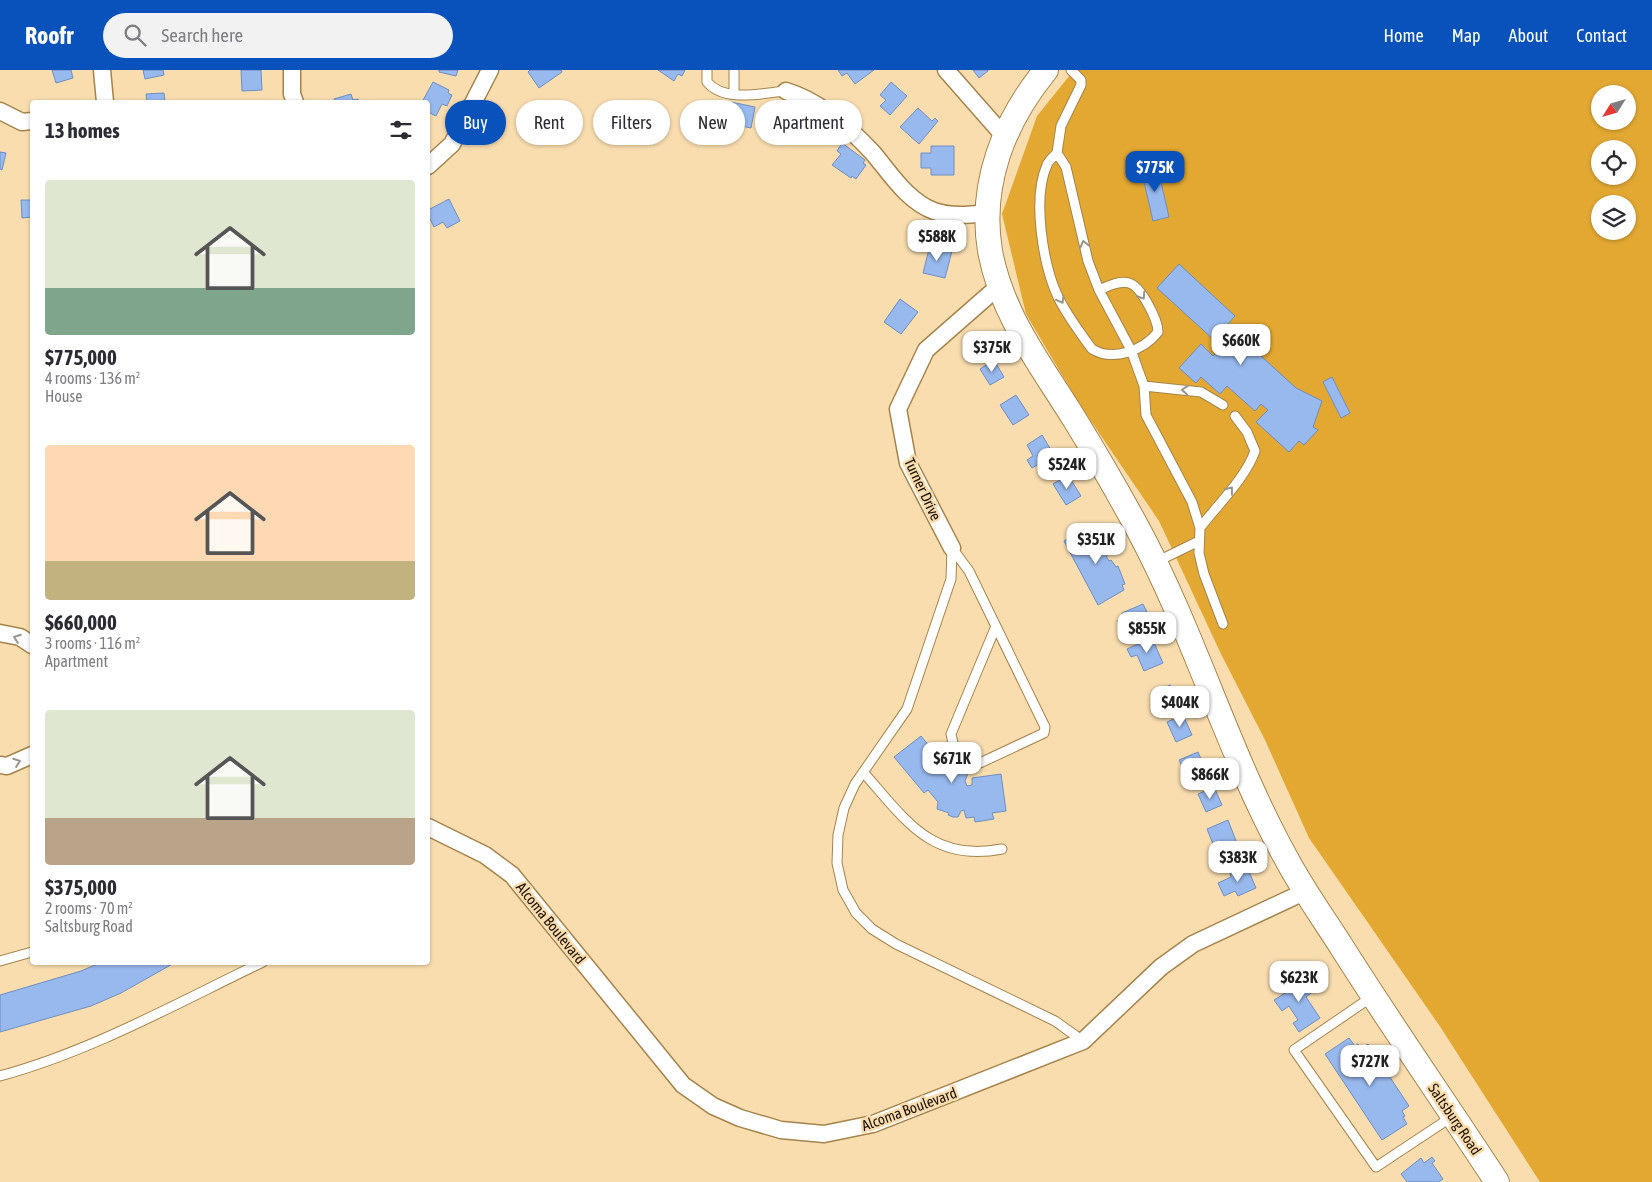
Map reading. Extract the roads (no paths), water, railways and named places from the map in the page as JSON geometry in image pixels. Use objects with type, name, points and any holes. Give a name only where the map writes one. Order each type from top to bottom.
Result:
[{"type":"main road","name":"Saltsburg Road","points":[[1046,70],[1018,109],[1004,136],[995,163],[989,194],[990,252],[998,286],[1006,307],[1032,354],[1115,486],[1156,562],[1265,816],[1286,859],[1373,996],[1496,1182]]},
{"type":"street","points":[[102,70],[105,100]]},
{"type":"street","points":[[292,70],[294,98]]},
{"type":"street","points":[[430,164],[452,144],[490,70]]},
{"type":"street","points":[[946,70],[1004,136]]},
{"type":"street","points":[[786,91],[803,96],[851,132],[920,204],[944,214],[961,216],[988,214]]},
{"type":"street","points":[[0,111],[22,122],[30,121]]},
{"type":"street","name":"Turner Drive","points":[[952,548],[908,463],[898,409],[926,350],[998,286]]},
{"type":"street","points":[[0,633],[20,637],[30,644]]},
{"type":"street","points":[[0,766],[7,766],[30,756]]},
{"type":"street","name":"Alcoma Boulevard","points":[[430,828],[485,855],[512,875],[683,1085],[714,1106],[740,1118],[781,1130],[824,1134],[873,1124],[1083,1041],[1161,967],[1193,944],[1306,891]]},
{"type":"lane","points":[[707,70],[707,82],[718,92],[734,94],[786,91]]},
{"type":"lane","points":[[734,70],[734,94]]},
{"type":"lane","points":[[1071,70],[1081,80],[1081,85],[1062,126],[1057,153],[1047,164],[1042,186],[1040,211],[1043,252],[1051,280],[1059,298],[1092,349],[1105,354],[1131,350],[1151,341],[1158,332],[1156,319],[1137,288],[1129,283],[1117,283],[1099,290]]},
{"type":"lane","points":[[1057,153],[1066,167],[1088,261],[1099,290],[1131,350],[1144,386],[1146,415],[1192,502],[1200,528],[1199,541],[1204,574],[1223,624]]},
{"type":"lane","points":[[1144,386],[1201,392],[1223,404]]},
{"type":"lane","points":[[1200,528],[1252,460],[1255,451],[1246,432],[1235,416]]},
{"type":"lane","points":[[1156,562],[1199,541]]},
{"type":"lane","points":[[952,548],[969,571],[996,626],[1046,730],[1044,733],[980,763],[966,762],[955,752],[951,734],[996,626]]},
{"type":"lane","points":[[952,548],[951,579],[907,709],[863,772],[844,808],[838,835],[837,863],[843,890],[856,913],[872,929],[896,944],[1055,1021],[1083,1041]]},
{"type":"lane","points":[[863,772],[907,823],[934,842],[951,849],[966,852],[983,852],[1002,848]]},
{"type":"lane","points":[[0,961],[30,953]]},
{"type":"lane","points":[[0,1076],[57,1058],[257,965]]},
{"type":"lane","points":[[1373,996],[1294,1050],[1376,1167],[1453,1116]]}]
